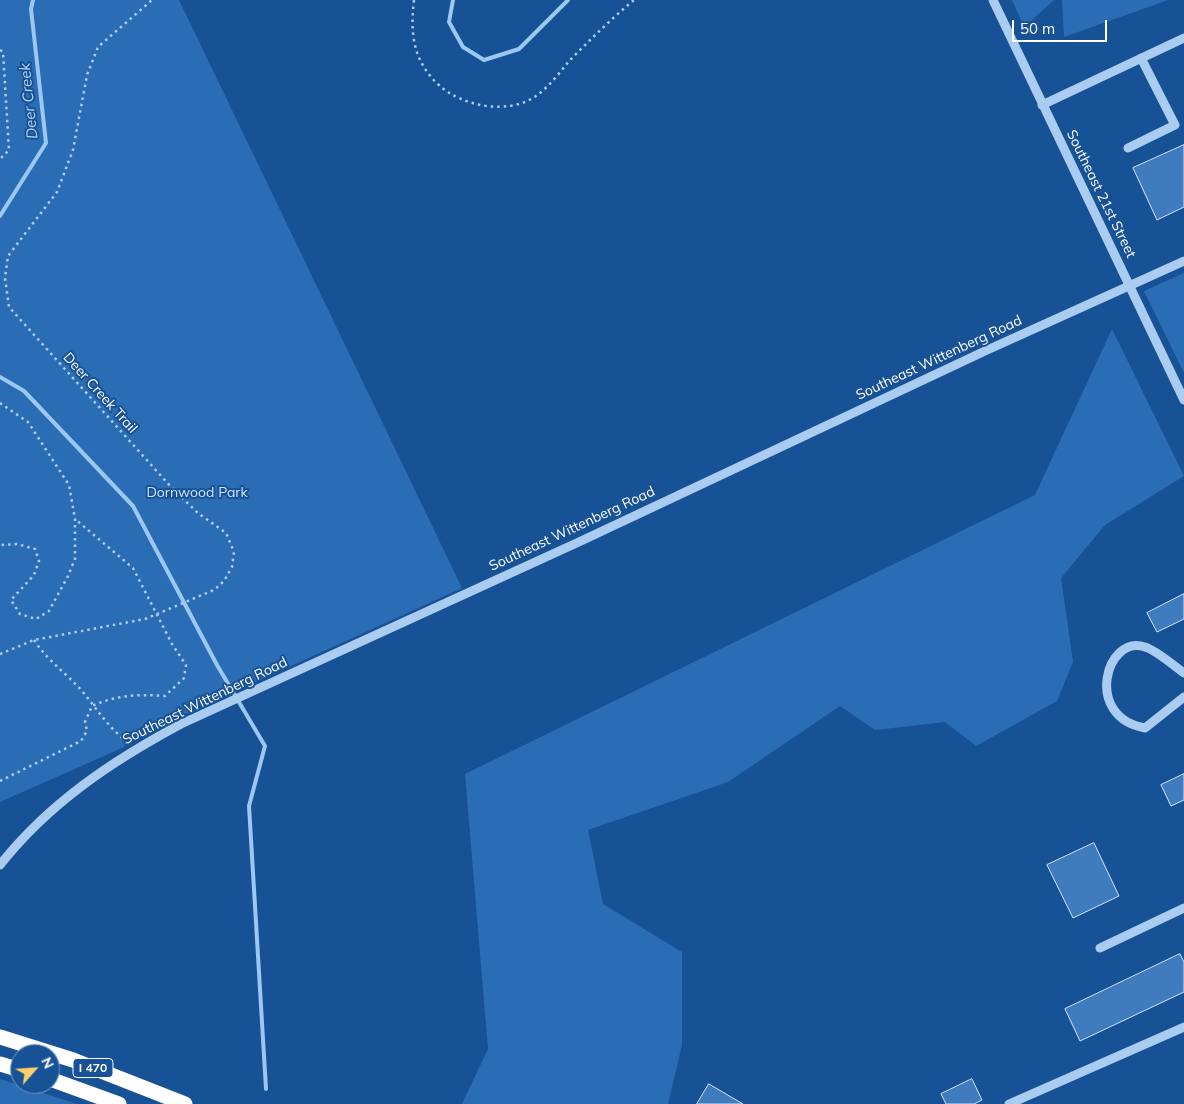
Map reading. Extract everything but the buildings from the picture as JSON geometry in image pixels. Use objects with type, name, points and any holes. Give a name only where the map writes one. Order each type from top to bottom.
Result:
[{"type":"highway","name":"I 470","points":[[0,1037],[73,1060],[185,1104]]},
{"type":"highway","name":"I 470","points":[[60,1083],[119,1104]]},
{"type":"street","name":"Southeast 21st Street","points":[[993,0],[1184,400]]},
{"type":"street","points":[[1042,105],[1184,38]]},
{"type":"street","points":[[1141,58],[1175,125]]},
{"type":"street","points":[[1128,148],[1184,121]]},
{"type":"street","name":"Southeast Wittenberg Road","points":[[0,865],[28,833],[68,796],[101,770],[137,748],[226,702],[581,541],[976,355],[1184,261]]},
{"type":"street","points":[[1184,672],[1145,646],[1127,647],[1112,661],[1105,688],[1117,715],[1131,725],[1145,728],[1184,697]]},
{"type":"street","points":[[1100,948],[1184,908]]},
{"type":"street","points":[[1010,1104],[1184,1027]]},
{"type":"path","name":"Deer Creek Trail","points":[[0,654],[34,640],[145,619],[214,590],[224,581],[232,567],[234,552],[226,533],[198,513],[172,488],[9,307],[5,278],[8,256],[56,192],[67,167],[73,150],[87,75],[98,47],[152,0]]},
{"type":"path","points":[[414,0],[412,36],[417,57],[431,78],[446,92],[465,100],[501,107],[518,105],[536,96],[596,33],[634,0]]},
{"type":"path","points":[[0,50],[3,52],[5,112],[9,150],[0,159]]},
{"type":"path","points":[[0,403],[28,422],[63,474],[69,485],[75,519],[75,553],[68,576],[49,611],[36,619],[20,614],[12,600],[34,575],[39,561],[35,549],[17,544],[0,545]]},
{"type":"path","points":[[0,780],[81,741],[87,731],[85,722],[92,706],[123,696],[145,694],[165,696],[184,678],[186,665],[172,644],[133,568],[75,519]]},
{"type":"path","points":[[34,640],[44,655],[82,692],[92,706],[120,736],[137,748]]},
{"type":"green space","name":"Dornwood Park","points":[[0,0],[179,0],[462,588],[155,728],[122,748],[0,802]]},
{"type":"green space","points":[[1012,0],[1054,0],[1024,27]]},
{"type":"green space","points":[[1062,0],[1168,0],[1064,37]]},
{"type":"green space","points":[[1184,273],[1184,373],[1144,291]]},
{"type":"green space","points":[[1112,329],[1184,476],[1105,525],[1061,578],[1073,662],[1057,701],[976,746],[945,722],[875,730],[840,706],[728,782],[588,830],[603,904],[682,952],[682,1045],[668,1104],[462,1104],[488,1049],[465,774],[1035,495]]},
{"type":"green space","points":[[0,1079],[10,1082],[10,1094],[46,1094],[77,1104],[0,1104]]},
{"type":"waterway","name":"Deer Creek","points":[[0,216],[46,143],[31,9],[33,0]]},
{"type":"waterway","name":"Deer Creek","points":[[453,0],[449,22],[463,47],[484,60],[519,49],[568,0]]},
{"type":"waterway","points":[[0,377],[24,391],[133,506],[217,665],[265,746],[249,806],[266,1089]]}]
